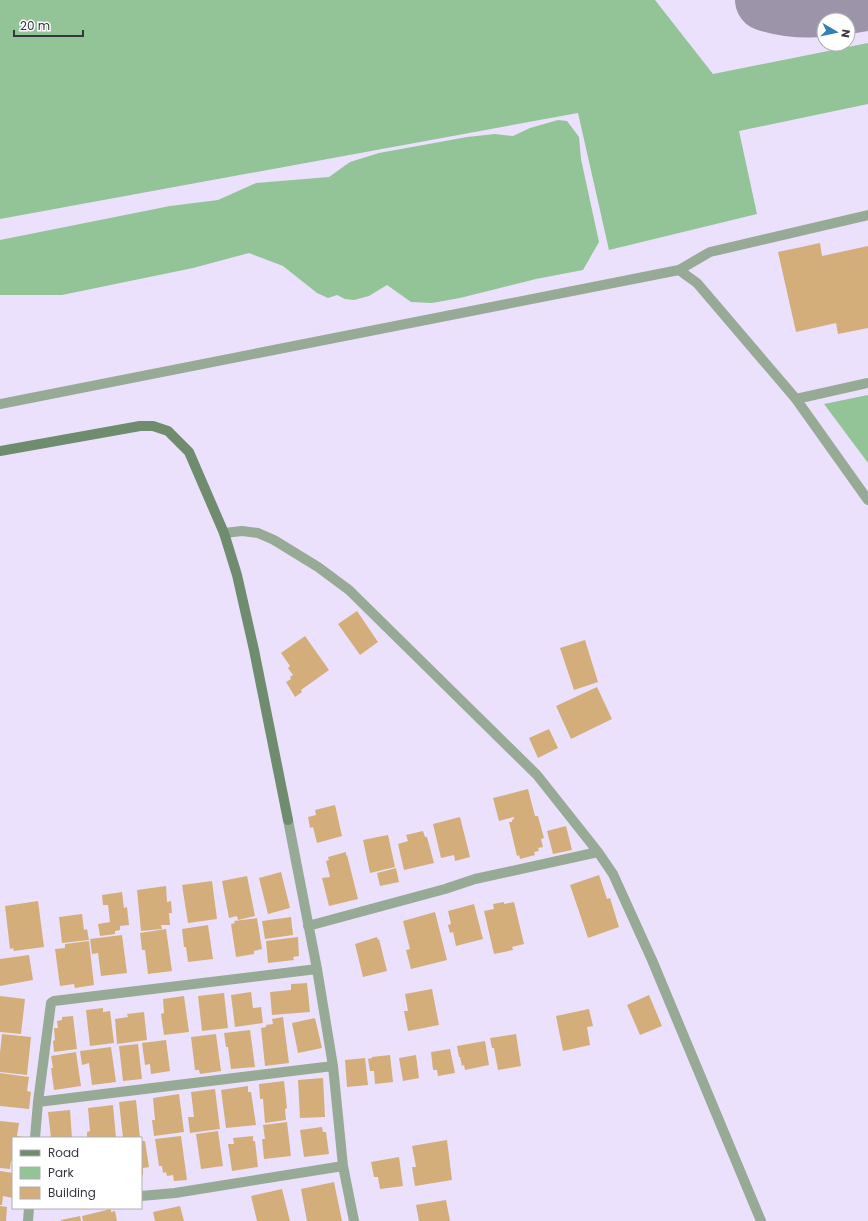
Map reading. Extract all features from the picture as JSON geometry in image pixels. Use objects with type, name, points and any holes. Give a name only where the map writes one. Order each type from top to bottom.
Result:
[{"type":"street","points":[[0,404],[679,270],[710,252],[868,215]]},
{"type":"street","points":[[679,270],[697,283],[796,399],[868,500]]},
{"type":"street","points":[[796,399],[868,383]]},
{"type":"street","points":[[0,451],[140,426],[153,426],[168,432],[189,452],[224,533],[237,575],[250,635],[317,969],[333,1066],[343,1166],[354,1221]]},
{"type":"street","points":[[224,533],[242,531],[258,533],[274,540],[318,567],[349,590],[537,775],[598,852],[613,874],[652,960],[761,1221]]},
{"type":"street","points":[[308,926],[445,890],[474,879],[598,852]]},
{"type":"street","points":[[35,1137],[38,1102],[51,1003],[54,1001],[317,969]]},
{"type":"street","points":[[38,1102],[333,1066]]},
{"type":"street","points":[[142,1196],[175,1193],[343,1166]]},
{"type":"street","points":[[28,1221],[29,1209]]},
{"type":"green space","points":[[0,0],[655,0],[713,74],[823,52],[856,52],[856,45],[868,43],[868,104],[739,131],[757,214],[609,250],[578,113],[0,219]]},
{"type":"green space","points":[[558,120],[567,121],[579,137],[581,159],[599,242],[583,270],[536,279],[460,298],[432,303],[411,302],[387,285],[369,296],[354,300],[345,299],[337,295],[328,298],[317,293],[283,266],[249,253],[193,268],[62,295],[0,295],[0,240],[170,206],[218,200],[256,183],[329,177],[350,162],[379,153],[467,137],[495,134],[513,136],[530,128]]},
{"type":"green space","points":[[868,395],[868,463],[824,404]]},
{"type":"building","points":[[820,243],[822,256],[868,246],[868,328],[838,334],[836,323],[796,332],[778,252]]},
{"type":"building","points":[[357,611],[378,642],[360,655],[338,624]]},
{"type":"building","points":[[305,636],[329,670],[301,690],[302,692],[295,697],[286,682],[291,679],[290,677],[293,675],[288,668],[290,666],[281,653]]},
{"type":"building","points":[[585,640],[598,682],[574,690],[560,648]]},
{"type":"building","points":[[597,687],[612,719],[571,739],[556,706]]},
{"type":"building","points":[[549,729],[558,748],[538,758],[529,738]]},
{"type":"building","points":[[528,789],[535,816],[538,816],[544,838],[541,839],[543,847],[538,848],[539,851],[534,852],[535,855],[520,859],[519,855],[517,856],[509,822],[512,822],[514,817],[499,821],[493,798]]},
{"type":"building","points":[[335,805],[342,836],[317,843],[313,827],[310,828],[308,817],[316,815],[315,810]]},
{"type":"building","points":[[460,817],[470,857],[455,861],[454,855],[441,858],[433,824]]},
{"type":"building","points":[[566,826],[572,850],[553,854],[547,831]]},
{"type":"building","points":[[423,831],[425,837],[427,837],[434,863],[404,870],[398,844],[408,841],[406,835]]},
{"type":"building","points":[[388,835],[395,867],[370,873],[363,840]]},
{"type":"building","points":[[346,852],[358,899],[329,906],[322,878],[330,877],[326,861],[329,860],[328,857]]},
{"type":"building","points":[[396,868],[399,882],[380,886],[377,873]]},
{"type":"building","points":[[281,872],[290,908],[268,914],[259,878]]},
{"type":"building","points":[[599,875],[607,899],[610,898],[619,927],[588,938],[570,885]]},
{"type":"building","points":[[247,876],[255,916],[238,920],[237,916],[229,918],[222,881]]},
{"type":"building","points":[[212,881],[217,919],[188,923],[182,885]]},
{"type":"building","points":[[166,886],[167,902],[171,901],[172,913],[169,913],[170,925],[161,925],[162,929],[141,931],[137,890]]},
{"type":"building","points":[[122,892],[124,908],[127,907],[129,925],[120,926],[120,930],[115,931],[115,934],[100,936],[98,924],[110,922],[108,905],[103,905],[102,895]]},
{"type":"building","points":[[38,901],[44,947],[14,951],[13,948],[10,949],[5,906]]},
{"type":"building","points":[[504,902],[504,904],[514,902],[524,944],[512,947],[513,950],[494,954],[484,911],[494,909],[493,904]]},
{"type":"building","points":[[474,904],[483,939],[456,946],[453,932],[450,933],[448,925],[451,924],[448,911]]},
{"type":"building","points":[[435,912],[447,960],[411,969],[406,950],[410,949],[403,921]]},
{"type":"building","points":[[82,914],[84,930],[87,929],[89,940],[62,943],[59,917]]},
{"type":"building","points":[[291,917],[293,935],[265,939],[262,921]]},
{"type":"building","points":[[257,918],[262,949],[254,951],[254,954],[236,957],[231,924],[235,923],[234,921]]},
{"type":"building","points":[[208,925],[213,959],[188,962],[186,947],[184,947],[182,929]]},
{"type":"building","points":[[166,929],[172,971],[148,974],[145,950],[142,950],[140,933]]},
{"type":"building","points":[[122,935],[127,973],[101,976],[98,953],[92,954],[90,939]]},
{"type":"building","points":[[298,937],[299,956],[293,957],[294,960],[268,963],[266,941]]},
{"type":"building","points":[[377,937],[378,940],[379,939],[387,971],[363,977],[355,944]]},
{"type":"building","points":[[89,941],[94,985],[75,988],[74,984],[60,986],[55,949],[65,948],[65,944]]},
{"type":"building","points":[[29,955],[33,980],[0,986],[0,959]]},
{"type":"building","points":[[307,983],[310,1012],[272,1015],[270,992],[291,990],[291,984]]},
{"type":"building","points":[[432,989],[439,1025],[408,1031],[404,1011],[408,1011],[405,994]]},
{"type":"building","points":[[251,992],[253,1008],[261,1007],[263,1023],[235,1027],[231,995]]},
{"type":"building","points":[[224,993],[228,1028],[202,1031],[198,996]]},
{"type":"building","points":[[649,995],[662,1026],[640,1035],[627,1005]]},
{"type":"building","points":[[0,996],[25,999],[21,1034],[0,1032]]},
{"type":"building","points":[[184,996],[189,1032],[164,1035],[161,1014],[164,1013],[163,999]]},
{"type":"building","points":[[103,1008],[103,1012],[110,1011],[114,1043],[90,1046],[86,1010]]},
{"type":"building","points":[[589,1009],[593,1026],[587,1027],[590,1045],[563,1051],[556,1016]]},
{"type":"building","points":[[144,1012],[147,1040],[117,1044],[115,1019],[128,1017],[127,1014]]},
{"type":"building","points":[[73,1016],[77,1049],[54,1052],[54,1028],[58,1028],[57,1021],[62,1020],[62,1017]]},
{"type":"building","points":[[283,1017],[289,1063],[265,1066],[261,1028],[266,1027],[266,1025],[273,1024],[272,1019]]},
{"type":"building","points":[[315,1018],[322,1048],[298,1053],[292,1023]]},
{"type":"building","points":[[250,1030],[255,1067],[231,1069],[228,1047],[226,1047],[224,1033]]},
{"type":"building","points":[[2,1034],[31,1037],[27,1075],[0,1072]]},
{"type":"building","points":[[216,1034],[221,1071],[200,1074],[199,1070],[195,1070],[191,1037]]},
{"type":"building","points":[[516,1034],[521,1066],[498,1070],[494,1048],[492,1048],[490,1038]]},
{"type":"building","points":[[166,1040],[170,1071],[151,1074],[150,1064],[145,1065],[142,1043]]},
{"type":"building","points":[[485,1041],[489,1065],[465,1070],[459,1057],[457,1046]]},
{"type":"building","points":[[138,1044],[142,1079],[123,1081],[119,1046]]},
{"type":"building","points":[[111,1047],[116,1082],[92,1085],[89,1063],[82,1065],[80,1051]]},
{"type":"building","points":[[450,1049],[455,1073],[438,1076],[437,1070],[433,1070],[431,1052]]},
{"type":"building","points":[[76,1052],[81,1086],[54,1090],[51,1056]]},
{"type":"building","points":[[390,1055],[393,1082],[375,1084],[374,1071],[370,1071],[368,1059],[372,1057]]},
{"type":"building","points":[[416,1055],[419,1078],[403,1081],[399,1058]]},
{"type":"building","points":[[365,1058],[368,1085],[347,1087],[345,1060]]},
{"type":"building","points":[[0,1073],[29,1077],[27,1091],[31,1092],[29,1109],[0,1106]]},
{"type":"building","points":[[323,1078],[325,1117],[300,1118],[298,1080]]},
{"type":"building","points":[[284,1081],[287,1108],[285,1109],[286,1120],[265,1123],[263,1099],[260,1099],[259,1084]]},
{"type":"building","points":[[248,1086],[248,1092],[251,1092],[256,1125],[226,1128],[221,1090]]},
{"type":"building","points":[[215,1089],[220,1129],[190,1133],[188,1117],[194,1117],[191,1092]]},
{"type":"building","points":[[179,1094],[184,1132],[154,1136],[152,1120],[155,1120],[153,1098]]},
{"type":"building","points":[[136,1100],[140,1137],[123,1137],[119,1102]]},
{"type":"building","points":[[113,1105],[116,1137],[87,1137],[87,1132],[90,1131],[88,1108]]},
{"type":"building","points":[[70,1110],[72,1137],[51,1137],[48,1112]]},
{"type":"building","points":[[0,1121],[19,1123],[17,1136],[23,1137],[12,1137],[12,1161],[10,1169],[0,1168]]},
{"type":"building","points":[[287,1122],[291,1156],[264,1159],[262,1139],[265,1139],[263,1125]]},
{"type":"building","points":[[322,1127],[323,1132],[326,1132],[329,1154],[304,1157],[300,1130]]},
{"type":"building","points":[[218,1131],[223,1166],[201,1169],[196,1134]]},
{"type":"building","points":[[181,1136],[187,1180],[174,1181],[173,1175],[167,1176],[166,1172],[163,1173],[162,1166],[159,1166],[155,1139]]},
{"type":"building","points":[[253,1136],[258,1167],[232,1171],[228,1144],[234,1144],[233,1138]]},
{"type":"building","points":[[447,1140],[452,1180],[415,1186],[412,1167],[416,1167],[412,1146]]},
{"type":"building","points":[[142,1141],[145,1141],[149,1167],[143,1168],[143,1175]]},
{"type":"building","points":[[399,1157],[403,1186],[380,1189],[378,1177],[374,1177],[371,1162]]},
{"type":"building","points":[[0,1171],[12,1173],[12,1198],[3,1196],[2,1205],[0,1205]]},
{"type":"building","points":[[334,1182],[342,1221],[307,1221],[301,1189]]},
{"type":"building","points":[[282,1189],[290,1221],[257,1221],[251,1196]]},
{"type":"building","points":[[446,1200],[450,1221],[419,1221],[416,1205]]},
{"type":"building","points":[[0,1206],[7,1207],[6,1221],[0,1221]]},
{"type":"building","points":[[180,1206],[184,1221],[155,1221],[153,1212]]},
{"type":"building","points":[[111,1209],[111,1212],[115,1211],[117,1221],[83,1221],[82,1216]]},
{"type":"building","points":[[80,1216],[81,1221],[61,1221],[61,1220]]},
{"type":"taxiway","points":[[766,0],[803,6],[828,6],[865,0]]}]
